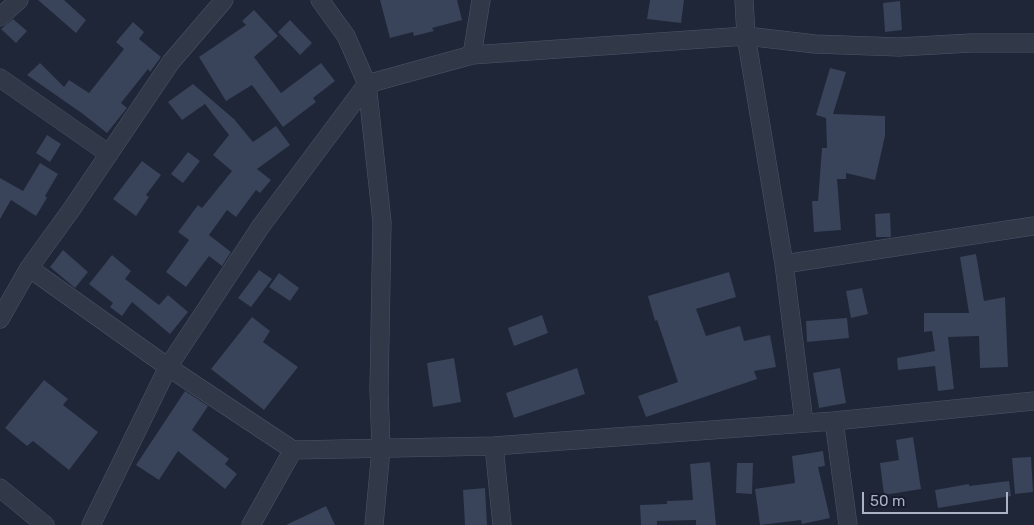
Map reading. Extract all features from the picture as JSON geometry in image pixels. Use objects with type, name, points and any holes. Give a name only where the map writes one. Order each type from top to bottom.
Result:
[{"type":"street","points":[[0,17],[19,0]]},
{"type":"street","points":[[0,320],[29,268],[171,62],[224,0]]},
{"type":"street","points":[[320,0],[346,36],[366,84],[382,222],[379,390],[381,449],[374,525]]},
{"type":"street","points":[[472,55],[482,0]]},
{"type":"street","points":[[744,0],[746,36],[784,264],[804,422]]},
{"type":"street","points":[[91,525],[168,367],[262,226],[366,84],[472,55],[746,36],[815,44],[899,47],[971,43],[1034,43]]},
{"type":"street","points":[[0,78],[109,154]]},
{"type":"street","points":[[784,264],[1034,226]]},
{"type":"street","points":[[29,268],[168,367],[293,450],[494,446],[834,421],[1034,401]]},
{"type":"street","points":[[834,421],[848,525]]},
{"type":"street","points":[[494,446],[502,525]]},
{"type":"street","points":[[251,525],[293,450]]},
{"type":"street","points":[[0,488],[45,525]]},
{"type":"building","points":[[38,0],[64,0],[86,20],[76,33]]},
{"type":"building","points":[[380,0],[457,0],[462,20],[432,28],[434,31],[414,36],[413,32],[390,38]]},
{"type":"building","points":[[650,0],[684,0],[681,23],[647,19]]},
{"type":"building","points":[[900,1],[902,30],[885,32],[883,3]]},
{"type":"building","points":[[254,10],[278,36],[254,57],[281,93],[321,63],[335,81],[313,98],[316,102],[283,127],[252,85],[226,101],[199,57],[246,25],[242,21]]},
{"type":"building","points":[[13,19],[27,31],[16,43],[1,29]]},
{"type":"building","points":[[290,20],[312,43],[300,55],[278,32]]},
{"type":"building","points":[[133,22],[144,32],[139,39],[161,57],[150,72],[148,69],[121,103],[127,108],[107,133],[27,75],[40,63],[64,87],[69,80],[89,93],[124,49],[116,42]]},
{"type":"building","points":[[830,68],[846,72],[833,114],[885,116],[885,136],[875,180],[846,173],[846,179],[837,179],[841,230],[814,232],[812,201],[818,201],[822,148],[827,148],[826,118],[816,115]]},
{"type":"building","points":[[193,84],[234,119],[253,142],[276,126],[290,145],[257,169],[271,180],[260,193],[256,190],[236,217],[227,210],[209,235],[231,252],[222,266],[209,256],[186,287],[166,272],[189,240],[178,232],[198,205],[202,208],[232,171],[213,155],[229,135],[205,104],[182,120],[168,102]]},
{"type":"building","points":[[47,135],[61,144],[50,162],[36,153]]},
{"type":"building","points":[[188,152],[200,161],[183,183],[171,174]]},
{"type":"building","points":[[142,161],[161,175],[146,195],[149,197],[136,216],[113,199]]},
{"type":"building","points":[[40,163],[58,174],[36,216],[11,200],[0,219],[0,178],[23,191]]},
{"type":"building","points":[[890,213],[891,237],[876,237],[875,214]]},
{"type":"building","points":[[63,250],[88,272],[75,288],[50,267]]},
{"type":"building","points":[[976,254],[984,301],[1005,297],[1008,367],[980,368],[979,336],[948,337],[954,389],[938,391],[935,366],[898,370],[897,358],[935,351],[932,331],[924,332],[924,313],[969,313],[960,257]]},
{"type":"building","points":[[112,255],[131,271],[125,279],[159,305],[168,295],[188,312],[170,334],[132,302],[122,316],[110,307],[113,303],[89,284]]},
{"type":"building","points":[[259,270],[272,279],[251,307],[238,298]]},
{"type":"building","points":[[729,272],[736,297],[696,309],[706,336],[740,326],[744,341],[770,335],[776,367],[754,371],[757,379],[646,417],[638,396],[678,382],[657,320],[655,321],[648,296]]},
{"type":"building","points":[[279,273],[299,288],[290,301],[269,287]]},
{"type":"building","points":[[862,288],[868,314],[851,318],[846,291]]},
{"type":"building","points":[[542,315],[548,333],[514,346],[508,328]]},
{"type":"building","points":[[252,317],[270,331],[263,342],[298,367],[264,410],[211,369]]},
{"type":"building","points":[[847,318],[849,338],[807,342],[806,321]]},
{"type":"building","points":[[454,358],[461,402],[433,407],[427,363]]},
{"type":"building","points":[[577,368],[585,394],[514,418],[506,393]]},
{"type":"building","points":[[840,368],[846,403],[819,408],[813,373]]},
{"type":"building","points":[[44,380],[68,399],[63,405],[98,432],[69,470],[33,441],[27,446],[5,428]]},
{"type":"building","points":[[185,391],[208,406],[192,430],[229,459],[225,464],[237,474],[225,489],[178,451],[159,480],[136,465]]},
{"type":"building","points":[[913,437],[921,489],[884,495],[880,463],[899,460],[896,440]]},
{"type":"building","points":[[823,451],[825,466],[818,467],[830,518],[802,524],[801,520],[760,525],[755,489],[795,483],[792,456]]},
{"type":"building","points":[[1031,457],[1033,492],[1015,494],[1012,458]]},
{"type":"building","points":[[710,462],[716,525],[696,525],[696,520],[657,521],[657,525],[641,525],[640,505],[667,504],[667,501],[693,500],[690,464]]},
{"type":"building","points":[[737,463],[753,463],[752,494],[736,493]]},
{"type":"building","points":[[1009,481],[1011,496],[938,508],[935,490],[969,484],[969,486]]},
{"type":"building","points":[[485,488],[487,525],[465,525],[463,490]]},
{"type":"building","points":[[326,506],[335,525],[286,525]]}]
